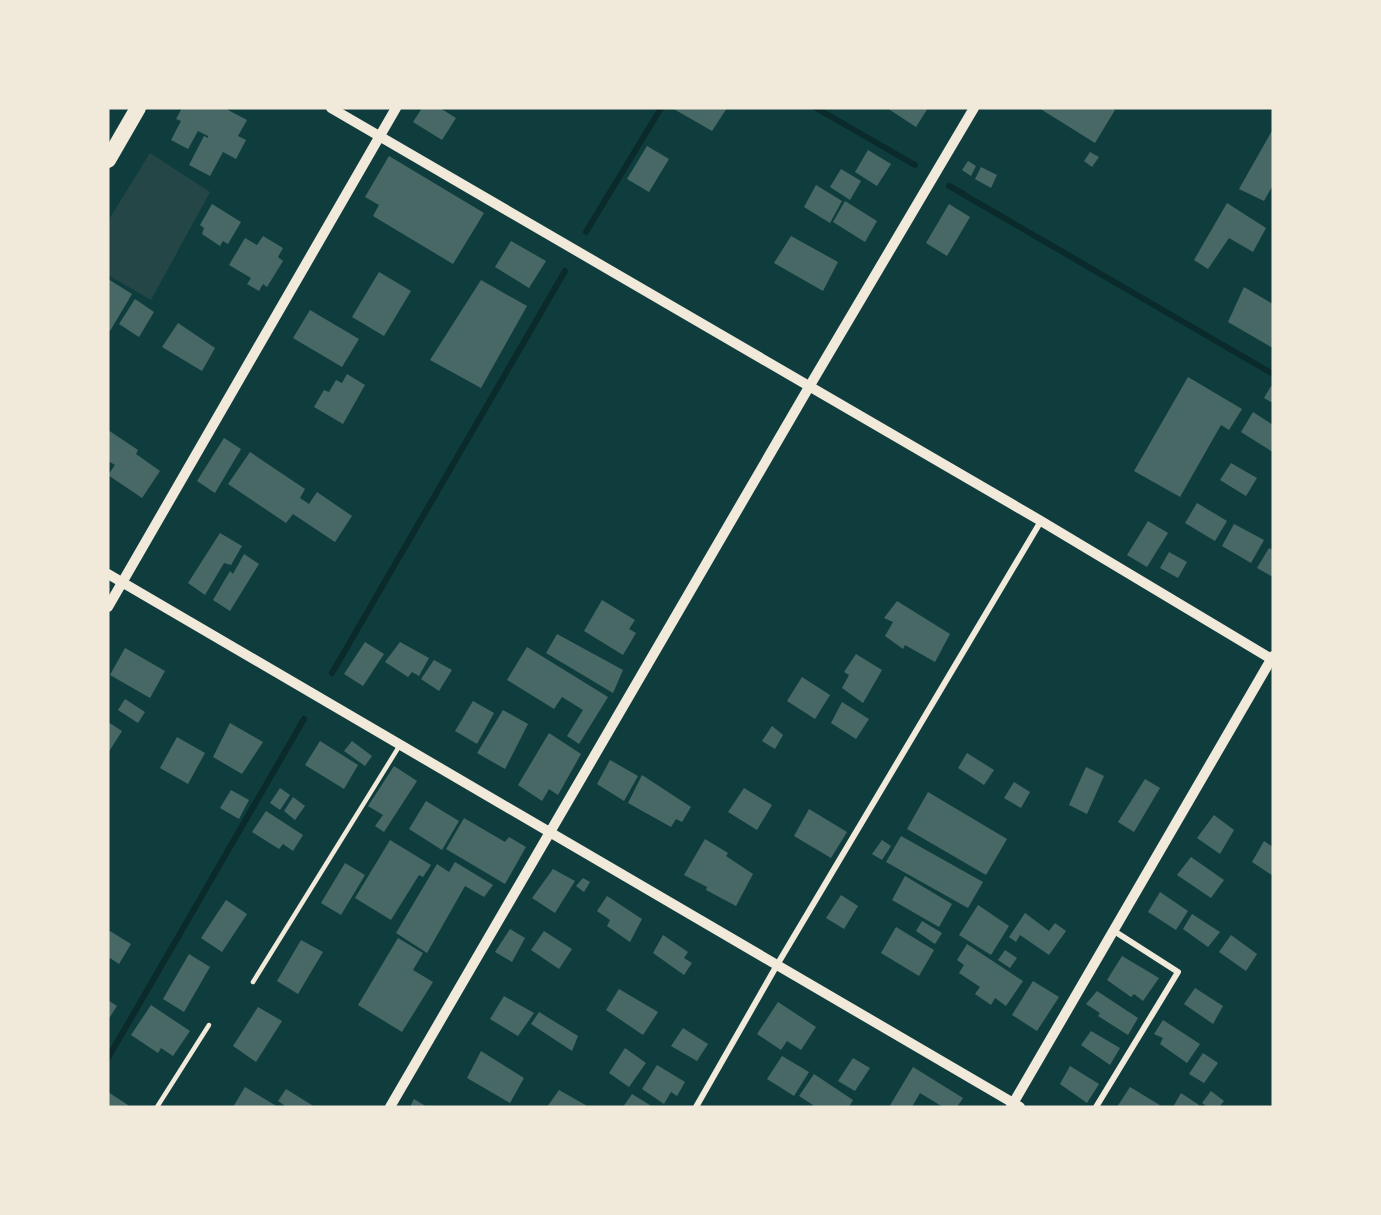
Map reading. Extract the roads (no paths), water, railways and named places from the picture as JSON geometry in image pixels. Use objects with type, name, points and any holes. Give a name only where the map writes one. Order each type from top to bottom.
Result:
[{"type":"highway","points":[[108,160],[138,108]]},
{"type":"street","points":[[108,574],[1015,1106],[1273,658],[331,108]]},
{"type":"street","points":[[108,607],[396,108]]},
{"type":"street","points":[[390,1107],[974,108]]},
{"type":"street","points":[[696,1107],[777,965],[1041,521]]},
{"type":"street","points":[[1096,1107],[1178,972],[1114,931]]},
{"type":"lane","points":[[253,982],[400,744]]},
{"type":"lane","points":[[157,1107],[209,1025]]},
{"type":"waterway","points":[[586,232],[661,108]]},
{"type":"waterway","points":[[816,108],[915,165]]},
{"type":"waterway","points":[[964,194],[949,186],[1273,374]]},
{"type":"waterway","points":[[332,673],[565,271]]},
{"type":"waterway","points":[[108,1058],[304,719]]}]
